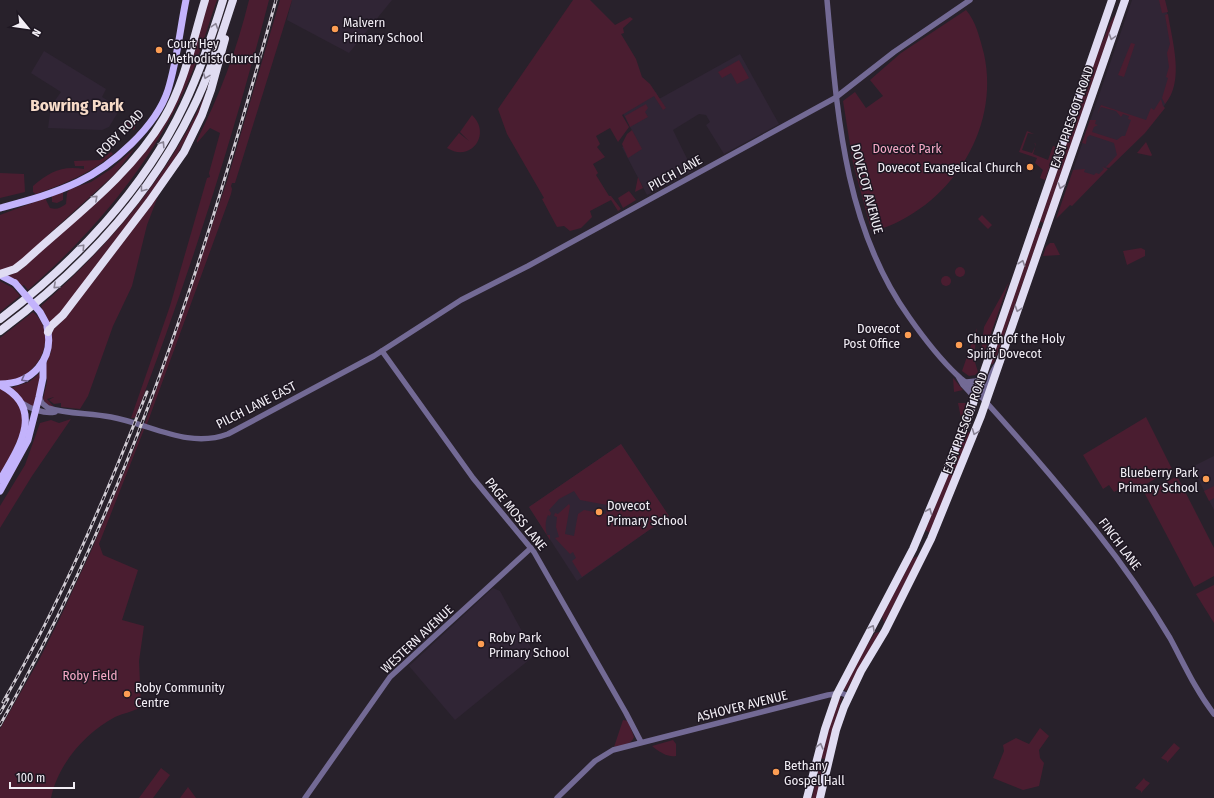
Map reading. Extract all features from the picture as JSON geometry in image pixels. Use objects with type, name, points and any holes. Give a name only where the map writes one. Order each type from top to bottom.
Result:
[{"type":"highway","points":[[0,274],[15,269],[24,262],[101,193],[131,162],[150,139],[165,118],[177,92],[204,0]]},
{"type":"highway","points":[[0,318],[51,277],[78,251],[108,218],[146,169],[184,106],[197,75],[223,0]]},
{"type":"highway","points":[[0,331],[51,290],[85,257],[111,230],[155,173],[175,142],[193,108],[221,38],[234,0]]},
{"type":"highway","points":[[48,332],[51,326],[64,315],[96,273],[184,152],[202,115],[211,90],[234,0]]},
{"type":"highway","name":"EAST PRESCOT ROAD","points":[[807,798],[825,729],[837,694],[913,549],[978,396],[982,377],[1112,0]]},
{"type":"highway","name":"EAST PRESCOT ROAD","points":[[820,798],[836,730],[849,696],[902,599],[932,539],[986,404],[1125,0]]},
{"type":"main road","name":"ROBY ROAD","points":[[0,208],[58,190],[91,175],[124,149],[143,130],[159,109],[168,90],[186,0]]},
{"type":"main road","name":"ROBY ROAD","points":[[0,211],[14,204]]},
{"type":"main road","points":[[0,274],[15,283],[40,312],[46,323],[49,347],[38,370],[25,379],[0,385]]},
{"type":"main road","points":[[0,491],[21,454],[37,410],[43,378],[43,362]]},
{"type":"main road","points":[[0,385],[10,390],[22,403],[26,415],[25,428],[20,444],[0,480]]},
{"type":"street","name":"DOVECOT AVENUE","points":[[827,0],[835,98],[854,195],[873,250],[890,285],[908,316],[959,378],[963,386],[978,396]]},
{"type":"street","name":"PILCH LANE","points":[[382,351],[461,300],[528,266],[835,98],[900,48],[970,0]]},
{"type":"street","points":[[834,81],[841,88],[849,88]]},
{"type":"street","name":"PILCH LANE EAST","points":[[39,397],[45,407],[61,411],[91,413],[122,419],[188,438],[213,438],[232,432],[382,351]]},
{"type":"street","name":"PAGE MOSS LANE","points":[[382,351],[473,478],[531,548],[618,698],[641,742]]},
{"type":"street","points":[[978,396],[984,393],[994,366],[1001,361]]},
{"type":"street","points":[[967,382],[976,381],[982,377]]},
{"type":"street","name":"DOVECOT AVENUE","points":[[959,378],[967,382],[978,396]]},
{"type":"street","name":"FINCH LANE","points":[[978,396],[1051,474],[1122,565],[1151,606],[1200,694],[1214,714]]},
{"type":"street","name":"PILCH LANE EAST","points":[[22,403],[48,413],[61,411]]},
{"type":"street","points":[[33,422],[38,417],[48,413]]},
{"type":"street","points":[[981,416],[990,414],[996,415]]},
{"type":"street","name":"WESTERN AVENUE","points":[[305,798],[390,677],[531,548]]},
{"type":"street","name":"ASHOVER AVENUE","points":[[558,798],[601,756],[613,750],[841,693],[849,696]]},
{"type":"shaded area","name":"Malvern Primary School","points":[[292,0],[392,0],[349,53],[287,20]]},
{"type":"shaded area","points":[[1132,0],[1165,0],[1175,59],[1174,85],[1163,108],[1138,139],[1098,177],[1073,170]]},
{"type":"shaded area","points":[[44,51],[106,89],[102,97],[121,107],[109,127],[102,130],[48,128],[51,106],[61,92],[31,73]]},
{"type":"shaded area","points":[[740,54],[779,124],[724,154],[706,125],[710,122],[706,115],[699,114],[673,130],[693,171],[647,195],[622,147],[635,136],[622,112],[656,92],[659,99]]},
{"type":"shaded area","name":"Dovecot Primary School","points":[[621,444],[669,516],[577,581],[529,507]]},
{"type":"shaded area","name":"Blueberry Park Primary School","points":[[1214,456],[1214,510],[1192,467]]},
{"type":"shaded area","name":"Roby Park Primary School","points":[[493,588],[500,591],[535,655],[455,720],[409,666]]},
{"type":"green space","points":[[208,0],[217,0],[194,69],[170,119],[153,147],[136,173],[96,223],[52,269],[28,290],[24,285],[22,286],[8,276],[21,270],[84,211],[159,130]]},
{"type":"green space","points":[[249,0],[269,0],[255,53],[208,211],[173,315],[135,418],[131,418],[170,306],[207,178],[210,177],[209,173],[220,133],[210,128],[197,143],[197,140],[227,72]]},
{"type":"green space","name":"Roby Field","points":[[280,0],[292,0],[235,183],[232,183],[231,194],[147,424],[99,544],[103,555],[138,570],[122,620],[144,626],[139,661],[141,707],[115,717],[83,741],[66,762],[55,785],[51,798],[0,798],[0,729],[39,660],[60,618],[92,549],[145,423],[227,181]]},
{"type":"green space","points":[[573,0],[590,0],[615,25],[630,17],[633,19],[623,28],[624,33],[621,34],[636,59],[642,77],[650,84],[666,108],[663,110],[654,96],[622,115],[629,127],[618,142],[610,128],[596,136],[600,144],[597,147],[605,157],[593,164],[598,173],[596,175],[609,196],[611,196],[621,209],[618,211],[611,200],[590,211],[592,217],[581,228],[570,231],[564,226],[557,227],[542,199],[544,198],[507,134],[498,109]]},
{"type":"green space","points":[[1159,0],[1165,0],[1168,12],[1162,13]]},
{"type":"green space","name":"Dovecot Park","points":[[966,10],[975,25],[979,36],[984,54],[987,83],[984,111],[976,138],[963,163],[946,186],[925,205],[901,220],[875,231],[871,229],[853,163],[843,101],[855,92],[866,108],[883,96],[870,80],[901,53]]},
{"type":"green space","points":[[1117,14],[1044,223],[1039,221],[1101,44],[1112,20]]},
{"type":"green space","points":[[1168,14],[1176,60],[1176,73],[1171,95],[1165,104],[1162,98],[1168,78],[1166,77],[1169,67],[1167,53],[1170,44],[1165,15]]},
{"type":"green space","points":[[1131,43],[1135,44],[1124,77],[1118,75]]},
{"type":"green space","points":[[739,60],[749,78],[737,84],[731,73],[722,78],[718,72]]},
{"type":"green space","points":[[210,84],[186,140],[165,174],[61,316],[50,325],[41,306],[92,257],[138,204],[178,147]]},
{"type":"green space","points":[[1161,99],[1165,108],[1145,133],[1109,168],[1102,166],[1106,167],[1117,155],[1114,143],[1090,135],[1087,137],[1086,144],[1082,143],[1090,120],[1096,120],[1095,124],[1098,125],[1094,127],[1092,132],[1117,140],[1122,136],[1125,136],[1131,120],[1128,119],[1129,116],[1123,114],[1121,117],[1116,111],[1101,107],[1097,115],[1101,105],[1146,120],[1151,108],[1154,110]]},
{"type":"green space","points":[[646,104],[648,108],[645,112],[648,117],[630,127],[625,116]]},
{"type":"green space","points":[[472,115],[478,122],[480,130],[479,138],[476,144],[471,149],[464,152],[456,152],[447,148],[459,133],[469,141],[460,132]]},
{"type":"green space","points":[[138,120],[134,130],[122,123]]},
{"type":"green space","points":[[632,130],[642,149],[628,158],[622,144],[627,134]]},
{"type":"green space","points":[[1027,131],[1034,134],[1028,133],[1022,150],[1032,153],[1035,146],[1033,154],[1048,160],[1053,146],[1056,147],[1045,180],[1040,178],[1043,170],[1035,163],[1037,158],[1019,152]]},
{"type":"green space","points":[[1146,142],[1152,155],[1151,156],[1137,153]]},
{"type":"green space","points":[[135,148],[115,174],[49,234],[20,264],[0,271],[0,215],[45,198],[50,208],[60,208],[66,204],[67,193],[70,189],[91,182],[111,169]]},
{"type":"green space","points":[[111,152],[113,154],[104,161],[77,177],[36,194],[33,192],[33,186],[50,173],[69,168],[84,169],[84,166],[75,166],[74,161],[100,160]]},
{"type":"green space","points":[[1102,167],[1108,169],[1072,206],[1070,205],[1056,219],[1073,170],[1085,169],[1084,172],[1094,175],[1096,173],[1099,174],[1104,169]]},
{"type":"green space","points":[[0,173],[24,174],[25,192],[0,198]]},
{"type":"green space","points":[[638,177],[643,188],[635,192]]},
{"type":"green space","points":[[629,191],[636,200],[623,208],[618,198]]},
{"type":"green space","points":[[63,192],[63,200],[57,203],[52,202],[52,196]]},
{"type":"green space","points":[[158,196],[147,225],[132,286],[113,326],[88,396],[80,409],[61,407],[61,403],[54,404],[49,400],[54,397],[47,399],[54,407],[48,408],[43,399],[47,382],[45,366],[51,352],[52,332],[67,316]]},
{"type":"green space","points":[[982,215],[992,225],[988,229],[978,219]]},
{"type":"green space","points":[[1037,227],[1042,229],[997,355],[993,364],[990,364]]},
{"type":"green space","points":[[1050,243],[1054,243],[1060,255],[1043,256],[1046,247]]},
{"type":"green space","points":[[1141,248],[1145,250],[1145,256],[1127,265],[1123,251]]},
{"type":"green space","points":[[958,267],[962,267],[964,268],[964,276],[958,277],[955,274],[955,270]]},
{"type":"green space","points":[[944,276],[948,276],[950,277],[950,285],[944,286],[941,283],[941,279]]},
{"type":"green space","points":[[0,281],[13,288],[20,296],[0,312]]},
{"type":"green space","points":[[1009,282],[984,353],[981,353],[984,327]]},
{"type":"green space","points":[[33,312],[40,319],[44,327],[45,344],[43,353],[33,368],[20,380],[0,382],[0,338]]},
{"type":"green space","points":[[977,328],[974,359],[978,372],[975,375],[969,376],[962,371]]},
{"type":"green space","points":[[40,373],[36,409],[28,406],[11,388],[29,382]]},
{"type":"green space","points":[[953,378],[963,390],[954,392]]},
{"type":"green space","points":[[0,385],[17,396],[26,421],[0,480]]},
{"type":"green space","points":[[958,403],[967,403],[961,418]]},
{"type":"green space","points":[[1146,417],[1172,469],[1136,490],[1129,484],[1114,492],[1109,485],[1103,489],[1083,455]]},
{"type":"green space","points":[[71,419],[32,476],[0,528],[0,506],[25,465],[40,423],[51,420],[59,423]]},
{"type":"green space","points":[[965,431],[971,433],[930,533],[925,530]]},
{"type":"green space","name":"Dovecot Primary School","points":[[621,444],[669,516],[582,577],[572,561],[576,558],[573,552],[570,554],[555,538],[559,537],[556,527],[557,517],[554,516],[555,513],[558,514],[569,504],[570,506],[565,534],[574,536],[578,514],[584,510],[606,514],[607,505],[580,500],[574,491],[559,499],[549,510],[551,513],[550,516],[548,515],[546,520],[546,532],[547,535],[550,535],[550,540],[529,507]]},
{"type":"green space","points":[[1177,476],[1214,548],[1214,576],[1194,587],[1145,494]]},
{"type":"green space","points":[[1214,486],[1214,498],[1209,501],[1204,491]]},
{"type":"green space","points":[[919,556],[884,623],[882,616],[913,558]]},
{"type":"green space","points":[[1214,585],[1214,623],[1196,594]]},
{"type":"green space","points":[[880,632],[846,691],[843,689],[858,659],[875,633]]},
{"type":"green space","points":[[842,697],[825,759],[820,758],[834,709],[839,699]]},
{"type":"green space","points":[[623,720],[628,721],[634,737],[633,740],[623,745],[614,747]]},
{"type":"green space","points":[[1040,728],[1049,736],[1039,750],[1040,758],[1044,763],[1039,786],[1023,790],[993,778],[1004,751],[1003,745],[1016,738],[1029,744]]},
{"type":"green space","points":[[673,740],[676,744],[676,756],[666,755],[652,746]]},
{"type":"green space","points":[[1174,743],[1180,748],[1167,763],[1167,761],[1161,758]]},
{"type":"green space","points":[[161,768],[170,775],[153,798],[139,798]]},
{"type":"green space","points":[[819,768],[823,769],[817,798],[812,798]]},
{"type":"green space","points":[[1144,778],[1150,783],[1141,793],[1141,791],[1135,788]]},
{"type":"green space","points":[[188,787],[196,798],[180,798]]},
{"type":"railway","points":[[0,725],[22,686],[72,586],[112,497],[140,427],[191,287],[235,144],[276,0]]},
{"type":"railway","points":[[3,702],[63,589],[98,511],[147,392]]},
{"type":"railway","points":[[0,713],[8,699]]},
{"type":"place","name":"Malvern Primary School","points":[[335,29]]},
{"type":"place","name":"Court Hey Methodist Church","points":[[159,50]]},
{"type":"place","name":"Dovecot Evangelical Church","points":[[1030,167]]},
{"type":"place","name":"Dovecot Post Office","points":[[908,335]]},
{"type":"place","name":"Church of the Holy Spirit Dovecot","points":[[959,345]]},
{"type":"place","name":"Blueberry Park Primary School","points":[[1206,479]]},
{"type":"place","name":"Dovecot Primary School","points":[[599,512]]},
{"type":"place","name":"Roby Park Primary School","points":[[481,644]]},
{"type":"place","name":"Roby Community Centre","points":[[127,694]]},
{"type":"place","name":"Bethany Gospel Hall","points":[[776,772]]},
{"type":"district","name":"Bowring Park","points":[[77,105]]}]
